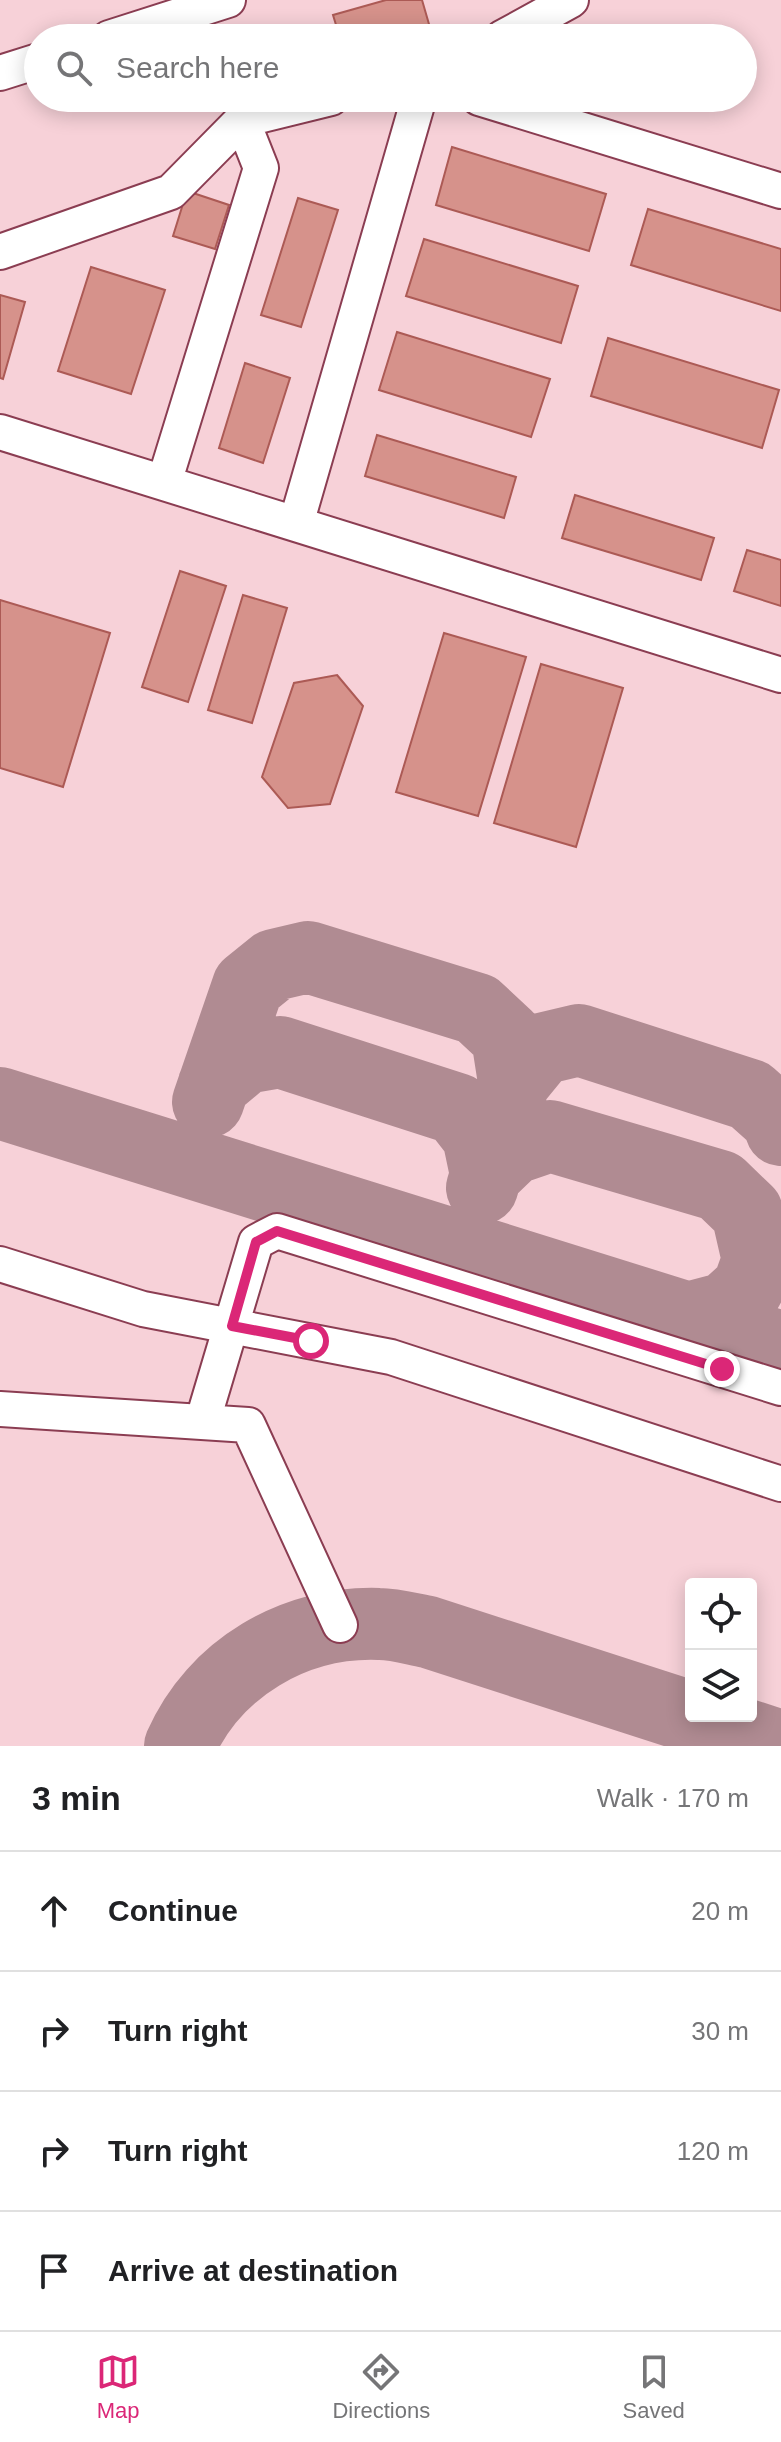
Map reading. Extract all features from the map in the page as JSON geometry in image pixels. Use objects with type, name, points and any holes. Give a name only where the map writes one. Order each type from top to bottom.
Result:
[{"type":"lane","points":[[153,24],[228,0]]},
{"type":"lane","points":[[527,24],[571,0]]},
{"type":"lane","points":[[0,73],[24,65]]},
{"type":"lane","points":[[0,252],[171,192],[242,120],[274,112]]},
{"type":"lane","points":[[296,524],[415,112]]},
{"type":"lane","points":[[524,112],[781,191]]},
{"type":"lane","points":[[164,483],[261,168],[242,120]]},
{"type":"lane","points":[[0,432],[781,675]]},
{"type":"lane","points":[[203,1420],[256,1242],[277,1231],[781,1388]]},
{"type":"lane","points":[[0,1264],[143,1309],[391,1357],[781,1484]]},
{"type":"lane","points":[[0,1409],[248,1425],[340,1625]]},
{"type":"building","points":[[386,0],[422,0],[429,24],[336,24],[333,15]]},
{"type":"building","points":[[452,147],[606,194],[589,251],[436,205]]},
{"type":"building","points":[[187,191],[229,205],[215,249],[173,236]]},
{"type":"building","points":[[298,198],[338,210],[301,327],[261,315]]},
{"type":"building","points":[[648,209],[781,249],[781,311],[631,265]]},
{"type":"building","points":[[424,239],[578,286],[561,343],[406,296]]},
{"type":"building","points":[[91,267],[165,290],[131,394],[58,371]]},
{"type":"building","points":[[0,295],[25,302],[3,379],[0,378]]},
{"type":"building","points":[[397,332],[550,379],[531,437],[379,390]]},
{"type":"building","points":[[608,338],[779,390],[762,448],[591,396]]},
{"type":"building","points":[[245,363],[290,378],[263,463],[219,448]]},
{"type":"building","points":[[377,435],[516,477],[504,518],[365,476]]},
{"type":"building","points":[[575,495],[714,538],[701,580],[562,538]]},
{"type":"building","points":[[747,550],[781,560],[781,606],[734,591]]},
{"type":"building","points":[[180,571],[226,586],[188,702],[142,687]]},
{"type":"building","points":[[243,595],[287,608],[252,723],[208,710]]},
{"type":"building","points":[[0,600],[110,633],[63,787],[0,768]]},
{"type":"building","points":[[444,633],[526,657],[478,816],[396,792]]},
{"type":"building","points":[[541,664],[623,688],[576,847],[494,823]]},
{"type":"building","points":[[337,675],[363,706],[330,804],[288,808],[262,777],[294,683]]},
{"type":"taxiway","points":[[208,1102],[248,986],[274,965],[308,957],[477,1009],[507,1037],[514,1082],[482,1188]]},
{"type":"taxiway","points":[[514,1082],[541,1049],[579,1040],[750,1095],[778,1120],[781,1130]]},
{"type":"taxiway","points":[[214,1084],[245,1058],[280,1052],[457,1109],[478,1136],[486,1174],[512,1149],[550,1136],[720,1186],[747,1212],[758,1260],[748,1288],[726,1308],[688,1318]]},
{"type":"taxiway","points":[[0,1103],[781,1347]]},
{"type":"taxiway","points":[[180,1746],[195,1718],[214,1694],[236,1672],[261,1655],[317,1631],[348,1625],[379,1624],[428,1632],[781,1746]]},
{"type":"route","points":[[311,1341],[232,1326],[256,1242],[277,1231],[722,1369]]}]
